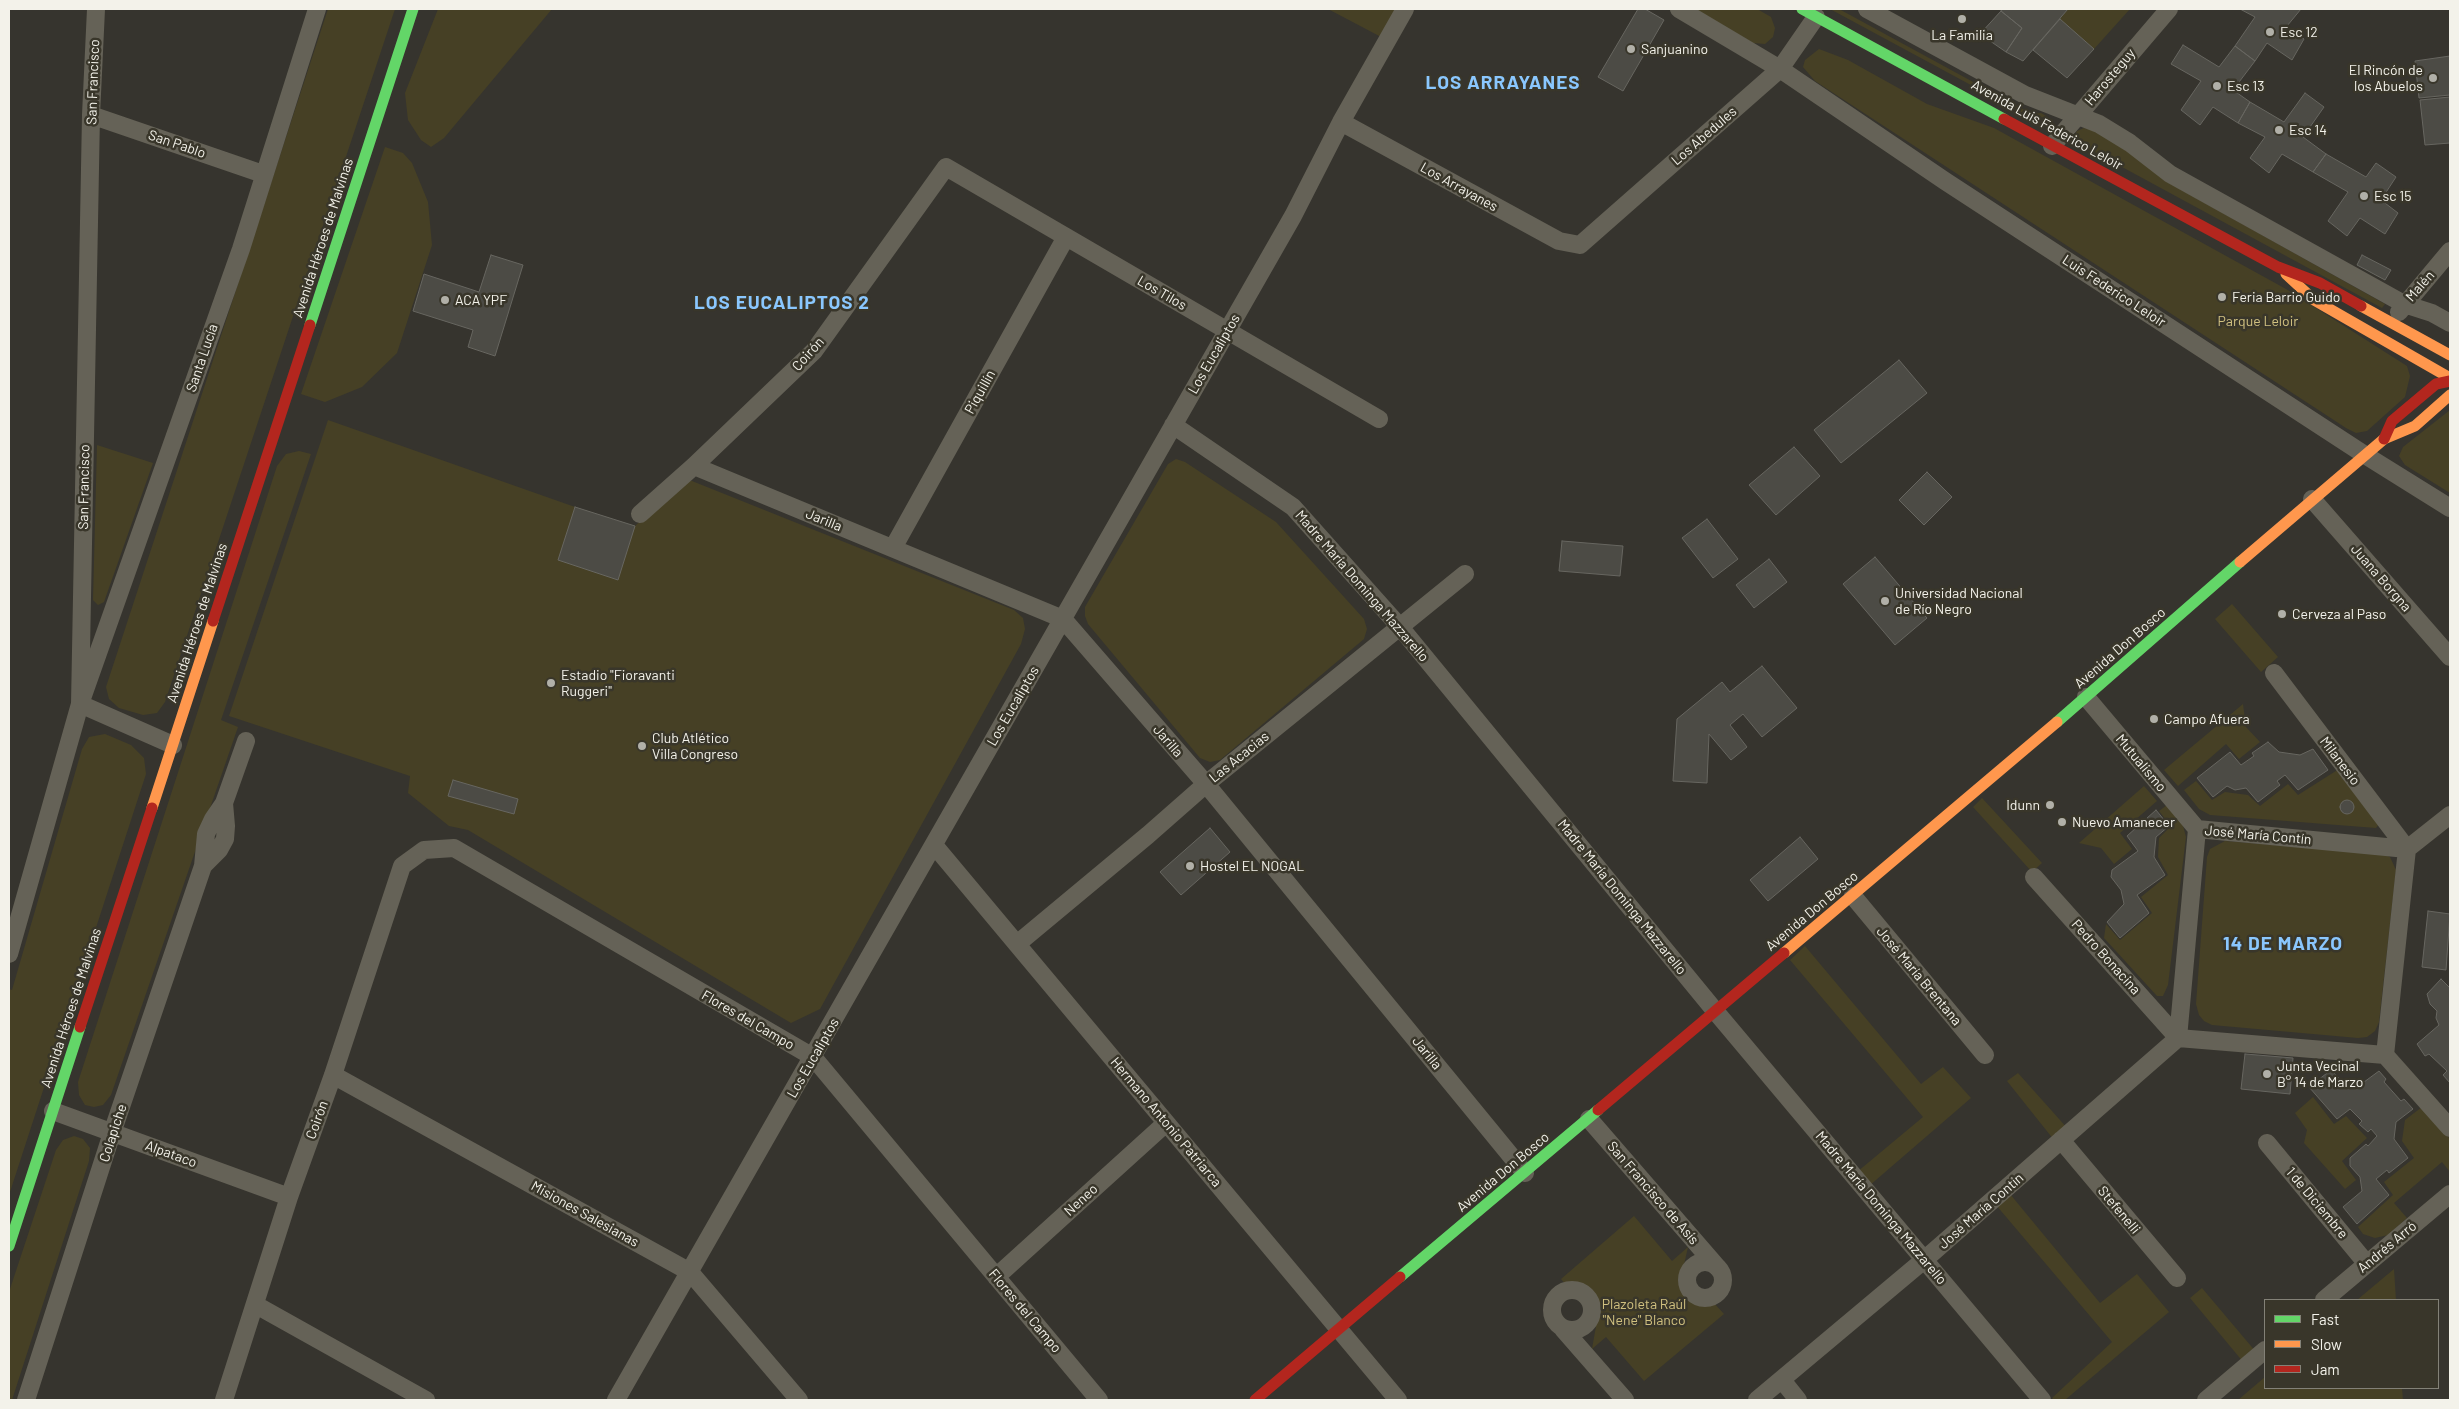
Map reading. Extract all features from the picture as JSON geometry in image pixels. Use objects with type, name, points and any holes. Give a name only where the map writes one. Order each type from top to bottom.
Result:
[{"type":"main road","name":"Avenida Héroes de Malvinas","points":[[9,1246],[413,9]]},
{"type":"main road","name":"Avenida Luis Federico Leloir","points":[[1809,13],[2278,267],[2320,282],[2450,355]]},
{"type":"main road","name":"Avenida Luis Federico Leloir","points":[[2278,267],[2314,300],[2450,380]]},
{"type":"main road","name":"Avenida Don Bosco","points":[[2384,439],[2392,422],[2436,384],[2450,380]]},
{"type":"main road","name":"Avenida Don Bosco","points":[[1255,1400],[1853,896],[2086,697],[2312,498],[2384,439],[2415,426],[2450,396]]},
{"type":"street","name":"San Francisco","points":[[9,954],[80,704],[91,115],[96,9]]},
{"type":"street","name":"Santa Lucía","points":[[80,704],[241,250],[263,174],[316,9]]},
{"type":"street","name":"Los Eucaliptos","points":[[616,1400],[1293,216],[1341,122],[1405,9]]},
{"type":"street","name":"Luis Federico Leloir","points":[[1679,9],[1780,69],[1953,187],[2365,455],[2450,508]]},
{"type":"street","points":[[1867,9],[2025,95],[2100,124],[2130,143],[2170,174],[2404,304],[2432,313],[2450,323]]},
{"type":"street","name":"Harosteguy","points":[[2052,146],[2169,9]]},
{"type":"street","name":"Los Abedules","points":[[1580,244],[1780,69],[1809,13]]},
{"type":"street","name":"San Pablo","points":[[91,115],[263,174]]},
{"type":"street","name":"Los Arrayanes","points":[[1341,122],[1559,241],[1580,244]]},
{"type":"street","name":"Los Tilos","points":[[946,166],[1379,418]]},
{"type":"street","name":"Coirón","points":[[640,514],[694,466],[814,350],[946,166]]},
{"type":"street","name":"Piquillín","points":[[893,548],[1066,237]]},
{"type":"street","name":"Malén","points":[[2390,322],[2450,251]]},
{"type":"street","name":"Madre María Dominga Mazzarello","points":[[1174,425],[1293,507],[1400,627],[1716,1012],[2042,1400]]},
{"type":"street","name":"Jarilla","points":[[694,466],[1063,620],[1206,784],[1526,1173]]},
{"type":"street","name":"Juana Borgna","points":[[2312,498],[2450,657]]},
{"type":"street","name":"Las Acacias","points":[[1017,944],[1206,784],[1465,574]]},
{"type":"street","name":"Milanesio","points":[[2274,673],[2407,849]]},
{"type":"street","name":"Mutualismo","points":[[2086,697],[2197,830]]},
{"type":"street","points":[[80,704],[173,745]]},
{"type":"street","name":"Colapiche","points":[[26,1400],[112,1133],[203,866],[219,850],[225,839],[224,803],[246,740]]},
{"type":"street","points":[[2385,1055],[2407,849],[2450,815]]},
{"type":"street","name":"José María Contín","points":[[1757,1400],[1924,1260],[2178,1038],[2197,830],[2407,849]]},
{"type":"street","name":"Hermano Antonio Patriarca","points":[[934,845],[1398,1400]]},
{"type":"street","name":"Flores del Campo","points":[[424,850],[454,848],[813,1057],[1099,1400]]},
{"type":"street","name":"Coirón","points":[[224,1400],[256,1305],[289,1196],[333,1075],[402,866],[424,850]]},
{"type":"street","name":"Pedro Bonacina","points":[[2034,877],[2178,1038]]},
{"type":"street","name":"José María Brentana","points":[[1853,896],[1985,1056]]},
{"type":"street","points":[[2178,1038],[2385,1055],[2450,1128]]},
{"type":"street","name":"Misiones Salesianas","points":[[333,1075],[690,1272],[799,1400]]},
{"type":"street","name":"Alpataco","points":[[53,1111],[289,1196]]},
{"type":"street","name":"San Francisco de Asís","points":[[1589,1119],[1718,1268]]},
{"type":"street","name":"Neneo","points":[[996,1277],[1166,1123]]},
{"type":"street","name":"Stefenelli","points":[[2061,1140],[2177,1278]]},
{"type":"street","name":"1 de Diciembre","points":[[2267,1143],[2367,1264]]},
{"type":"street","name":"Andrés Arró","points":[[2325,1299],[2450,1194]]},
{"type":"street","points":[[256,1305],[426,1400]]},
{"type":"street","points":[[1563,1328],[1625,1400]]},
{"type":"street","points":[[2206,1400],[2264,1351]]},
{"type":"street","points":[[1782,1380],[1798,1400]]},
{"type":"green space","points":[[328,9],[395,9],[165,702],[157,713],[143,715],[119,708],[109,699],[106,687]]},
{"type":"green space","points":[[438,9],[552,9],[444,138],[431,147],[421,140],[408,120],[405,93]]},
{"type":"green space","points":[[1328,9],[1401,9],[1383,38]]},
{"type":"green space","points":[[1693,9],[1757,9],[1771,17],[1775,28],[1773,37],[1765,44],[1753,43]]},
{"type":"green space","points":[[1830,9],[1839,9],[2032,114],[2041,113],[2048,117],[2032,118]]},
{"type":"green space","points":[[2068,9],[2130,9],[2094,49],[2060,19]]},
{"type":"green space","name":"Parque Leloir","points":[[1819,49],[1848,60],[1927,104],[1994,128],[2286,289],[2407,366],[2410,376],[2405,397],[2367,431],[2356,433],[2346,428],[1815,81],[1803,67],[1805,60]]},
{"type":"green space","points":[[2084,128],[2094,130],[2126,148],[2164,180],[2385,304],[2382,308],[2076,142],[2074,136],[2077,131]]},
{"type":"green space","points":[[385,147],[403,153],[412,163],[428,202],[432,245],[397,353],[362,387],[325,402],[301,394]]},
{"type":"green space","points":[[2450,410],[2450,493],[2405,465],[2399,456],[2403,447]]},
{"type":"green space","name":"Club Atlético Villa Congreso","points":[[328,420],[575,507],[635,526],[687,479],[1014,610],[1023,618],[1025,629],[1021,644],[820,1009],[791,1023],[468,830],[449,826],[408,793],[410,776],[229,716]]},
{"type":"green space","points":[[97,445],[153,463],[104,602],[98,605],[93,600]]},
{"type":"green space","points":[[299,451],[311,454],[221,720],[238,727],[111,1095],[103,1105],[94,1107],[85,1105],[79,1095],[78,1082],[277,466],[286,454]]},
{"type":"green space","points":[[1176,459],[1185,462],[1276,522],[1364,619],[1367,629],[1364,639],[1220,760],[1210,762],[1200,758],[1088,624],[1085,616],[1085,607],[1168,464]]},
{"type":"green space","points":[[2232,604],[2278,657],[2261,672],[2215,619]]},
{"type":"green space","points":[[2243,704],[2246,727],[2260,742],[2239,759],[2226,744],[2178,786],[2164,770]]},
{"type":"green space","points":[[105,734],[131,745],[144,758],[146,774],[9,1195],[9,989],[12,990],[82,749],[89,737]]},
{"type":"green space","points":[[2339,769],[2379,824],[2376,828],[2210,815],[2199,809],[2184,790],[2196,781],[2212,800],[2225,792],[2248,795],[2260,806],[2288,784],[2298,795]]},
{"type":"green space","points":[[2144,786],[2157,801],[2120,833],[2132,849],[2114,864],[2101,848],[2079,843]]},
{"type":"green space","points":[[1982,798],[2042,863],[2032,872],[1973,807]]},
{"type":"green space","points":[[2167,805],[2182,822],[2186,837],[2168,985],[2163,996],[2157,996],[2104,938],[2106,924],[2120,940],[2152,913],[2141,897],[2168,875],[2158,857],[2159,838],[2171,826],[2159,811]]},
{"type":"green space","points":[[2225,841],[2383,854],[2390,857],[2396,870],[2379,1022],[2375,1031],[2367,1037],[2358,1038],[2212,1025],[2204,1021],[2199,1015],[2196,1004],[2207,857],[2210,849]]},
{"type":"green space","points":[[1805,946],[1921,1084],[1943,1067],[1971,1098],[1869,1186],[1857,1172],[1923,1117],[1790,960]]},
{"type":"green space","points":[[2018,1073],[2068,1129],[2054,1140],[2007,1081]]},
{"type":"green space","points":[[2313,1097],[2334,1124],[2346,1116],[2367,1138],[2342,1161],[2356,1180],[2345,1189],[2304,1143],[2307,1130],[2295,1113]]},
{"type":"green space","points":[[2422,1107],[2450,1139],[2450,1172],[2442,1162],[2394,1203],[2407,1218],[2388,1235],[2375,1238],[2363,1234],[2358,1227],[2393,1195],[2384,1182],[2414,1158],[2402,1141],[2405,1120]]},
{"type":"green space","points":[[74,1136],[83,1139],[90,1148],[89,1161],[12,1400],[9,1400],[9,1292],[56,1150],[63,1140]]},
{"type":"green space","points":[[2010,1194],[2100,1303],[2137,1274],[2169,1312],[2065,1400],[2054,1400],[2052,1398],[2112,1342],[1996,1205]]},
{"type":"green space","name":"Plazoleta Raúl \"Nene\" Blanco","points":[[1634,1216],[1672,1261],[1688,1247],[1681,1278],[1685,1291],[1697,1301],[1712,1301],[1724,1314],[1644,1381],[1606,1337],[1592,1349],[1599,1309],[1597,1300],[1584,1286],[1565,1284],[1561,1279]]},
{"type":"green space","points":[[2394,1269],[2396,1299],[2358,1299]]},
{"type":"green space","points":[[2202,1288],[2256,1352],[2244,1363],[2190,1298]]},
{"type":"green space","points":[[2264,1378],[2264,1389],[2402,1389],[2403,1400],[2238,1400]]},
{"type":"building","name":"Sanjuanino","points":[[1638,9],[1645,9],[1664,20],[1623,91],[1598,77]]},
{"type":"building","points":[[2002,9],[2068,9],[2023,61],[2006,52],[2022,28],[2001,11]]},
{"type":"building","name":"Esc 12","points":[[2240,9],[2301,9],[2287,26],[2304,39],[2292,60],[2267,43],[2255,61],[2235,46],[2255,17]]},
{"type":"building","points":[[2001,11],[2022,28],[2006,52],[1980,34]]},
{"type":"building","points":[[2060,19],[2094,49],[2067,78],[2033,50]]},
{"type":"building","name":"Esc 13","points":[[2183,45],[2219,67],[2235,46],[2255,61],[2233,90],[2250,102],[2238,123],[2213,107],[2200,125],[2181,110],[2201,81],[2171,64]]},
{"type":"building","name":"El Rincón de los Abuelos","points":[[2450,56],[2450,95],[2419,98],[2415,61]]},
{"type":"building","name":"Esc 14","points":[[2305,93],[2324,107],[2303,137],[2326,154],[2313,172],[2282,154],[2269,173],[2250,158],[2265,137],[2238,123],[2250,102],[2284,122]]},
{"type":"building","points":[[2450,97],[2450,143],[2425,145],[2420,100]]},
{"type":"building","name":"Esc 15","points":[[2326,154],[2366,177],[2376,163],[2396,177],[2381,200],[2398,213],[2385,234],[2360,218],[2347,236],[2328,221],[2348,192],[2313,172]]},
{"type":"building","points":[[491,255],[523,265],[495,356],[468,347],[473,330],[413,311],[424,274],[479,292]]},
{"type":"building","points":[[2362,255],[2391,270],[2385,280],[2357,265]]},
{"type":"building","points":[[1899,360],[1927,393],[1841,463],[1814,430]]},
{"type":"building","points":[[1794,447],[1820,476],[1776,515],[1749,485]]},
{"type":"building","points":[[1927,472],[1952,497],[1924,525],[1899,500]]},
{"type":"building","points":[[575,507],[635,526],[618,580],[558,560]]},
{"type":"building","points":[[1707,519],[1738,559],[1713,578],[1682,538]]},
{"type":"building","points":[[1562,541],[1623,546],[1620,576],[1559,571]]},
{"type":"building","name":"Universidad Nacional de Río Negro","points":[[1875,557],[1927,618],[1895,645],[1843,584]]},
{"type":"building","points":[[1769,559],[1787,582],[1754,608],[1736,585]]},
{"type":"building","points":[[1762,666],[1797,708],[1762,737],[1743,714],[1730,725],[1747,747],[1731,760],[1709,734],[1707,783],[1673,781],[1677,719],[1722,682],[1730,692]]},
{"type":"building","points":[[2268,742],[2279,752],[2300,755],[2313,749],[2328,770],[2298,790],[2285,775],[2277,781],[2280,785],[2258,802],[2246,788],[2235,790],[2227,786],[2213,797],[2197,778],[2230,752],[2241,765],[2254,756],[2252,753]]},
{"type":"building","points":[[453,780],[518,799],[514,814],[448,796]]},
{"type":"building","points":[[2347,800],[2352,802],[2354,807],[2352,812],[2347,814],[2342,812],[2340,807],[2342,802]]},
{"type":"building","points":[[2156,810],[2169,826],[2156,837],[2154,857],[2165,875],[2137,895],[2149,913],[2120,938],[2107,922],[2124,904],[2121,890],[2111,877],[2112,870],[2138,851],[2127,836]]},
{"type":"building","name":"Hostel EL NOGAL","points":[[1210,828],[1230,852],[1181,895],[1160,872]]},
{"type":"building","points":[[1800,837],[1818,859],[1768,901],[1750,880]]},
{"type":"building","points":[[2428,911],[2450,914],[2446,970],[2422,967]]},
{"type":"building","points":[[2441,979],[2450,988],[2450,1083],[2443,1075],[2447,1071],[2429,1054],[2425,1056],[2417,1044],[2439,1025],[2436,1018],[2437,1011],[2430,1004],[2427,994]]},
{"type":"building","name":"Junta Vecinal B° 14 de Marzo","points":[[2245,1054],[2293,1058],[2290,1094],[2241,1089]]},
{"type":"building","points":[[2331,1070],[2343,1082],[2360,1085],[2379,1071],[2386,1079],[2384,1082],[2401,1101],[2404,1099],[2413,1109],[2396,1122],[2394,1139],[2408,1158],[2389,1173],[2387,1170],[2376,1179],[2389,1195],[2357,1224],[2343,1207],[2362,1191],[2360,1177],[2350,1166],[2350,1158],[2366,1144],[2368,1146],[2377,1136],[2371,1129],[2368,1132],[2359,1124],[2362,1121],[2350,1109],[2337,1119],[2309,1087]]},
{"type":"traffic: fast","points":[[310,325],[413,9]]},
{"type":"traffic: fast","points":[[1802,9],[2004,119]]},
{"type":"traffic: fast","points":[[2057,722],[2240,562]]},
{"type":"traffic: fast","points":[[9,1246],[80,1027]]},
{"type":"traffic: fast","points":[[1400,1277],[1598,1110]]},
{"type":"traffic: slow","points":[[2286,274],[2314,300],[2450,378]]},
{"type":"traffic: slow","points":[[2361,306],[2450,355]]},
{"type":"traffic: slow","points":[[2240,562],[2384,439],[2415,426],[2450,395]]},
{"type":"traffic: slow","points":[[152,808],[213,621]]},
{"type":"traffic: slow","points":[[1784,953],[2057,722]]},
{"type":"traffic: jam","points":[[2004,119],[2278,267],[2320,283],[2361,306]]},
{"type":"traffic: jam","points":[[213,621],[310,325]]},
{"type":"traffic: jam","points":[[2384,439],[2392,421],[2436,384],[2450,381]]},
{"type":"traffic: jam","points":[[80,1027],[152,808]]},
{"type":"traffic: jam","points":[[1598,1110],[1784,953]]},
{"type":"traffic: jam","points":[[1255,1400],[1400,1277]]},
{"type":"place","name":"La Familia","points":[[1962,19]]},
{"type":"place","name":"Esc 12","points":[[2270,32]]},
{"type":"place","name":"Sanjuanino","points":[[1631,49]]},
{"type":"place","name":"El Rincón de los Abuelos","points":[[2433,78]]},
{"type":"place","name":"Esc 13","points":[[2217,86]]},
{"type":"place","name":"Esc 14","points":[[2279,130]]},
{"type":"place","name":"Esc 15","points":[[2364,196]]},
{"type":"place","name":"Feria Barrio Guido","points":[[2222,297]]},
{"type":"place","name":"ACA YPF","points":[[445,300]]},
{"type":"place","name":"Universidad Nacional de Río Negro","points":[[1885,601]]},
{"type":"place","name":"Cerveza al Paso","points":[[2282,614]]},
{"type":"place","name":"Estadio \"Fioravanti Ruggeri\"","points":[[551,683]]},
{"type":"place","name":"Campo Afuera","points":[[2154,719]]},
{"type":"place","name":"Club Atlético Villa Congreso","points":[[642,746]]},
{"type":"place","name":"Idunn","points":[[2050,805]]},
{"type":"place","name":"Nuevo Amanecer","points":[[2062,822]]},
{"type":"place","name":"Hostel EL NOGAL","points":[[1190,866]]},
{"type":"place","name":"Junta Vecinal B° 14 de Marzo","points":[[2267,1074]]},
{"type":"district","name":"LOS ARRAYANES","points":[[1503,83]]},
{"type":"district","name":"LOS EUCALIPTOS 2","points":[[782,303]]},
{"type":"district","name":"14 DE MARZO","points":[[2283,944]]}]
